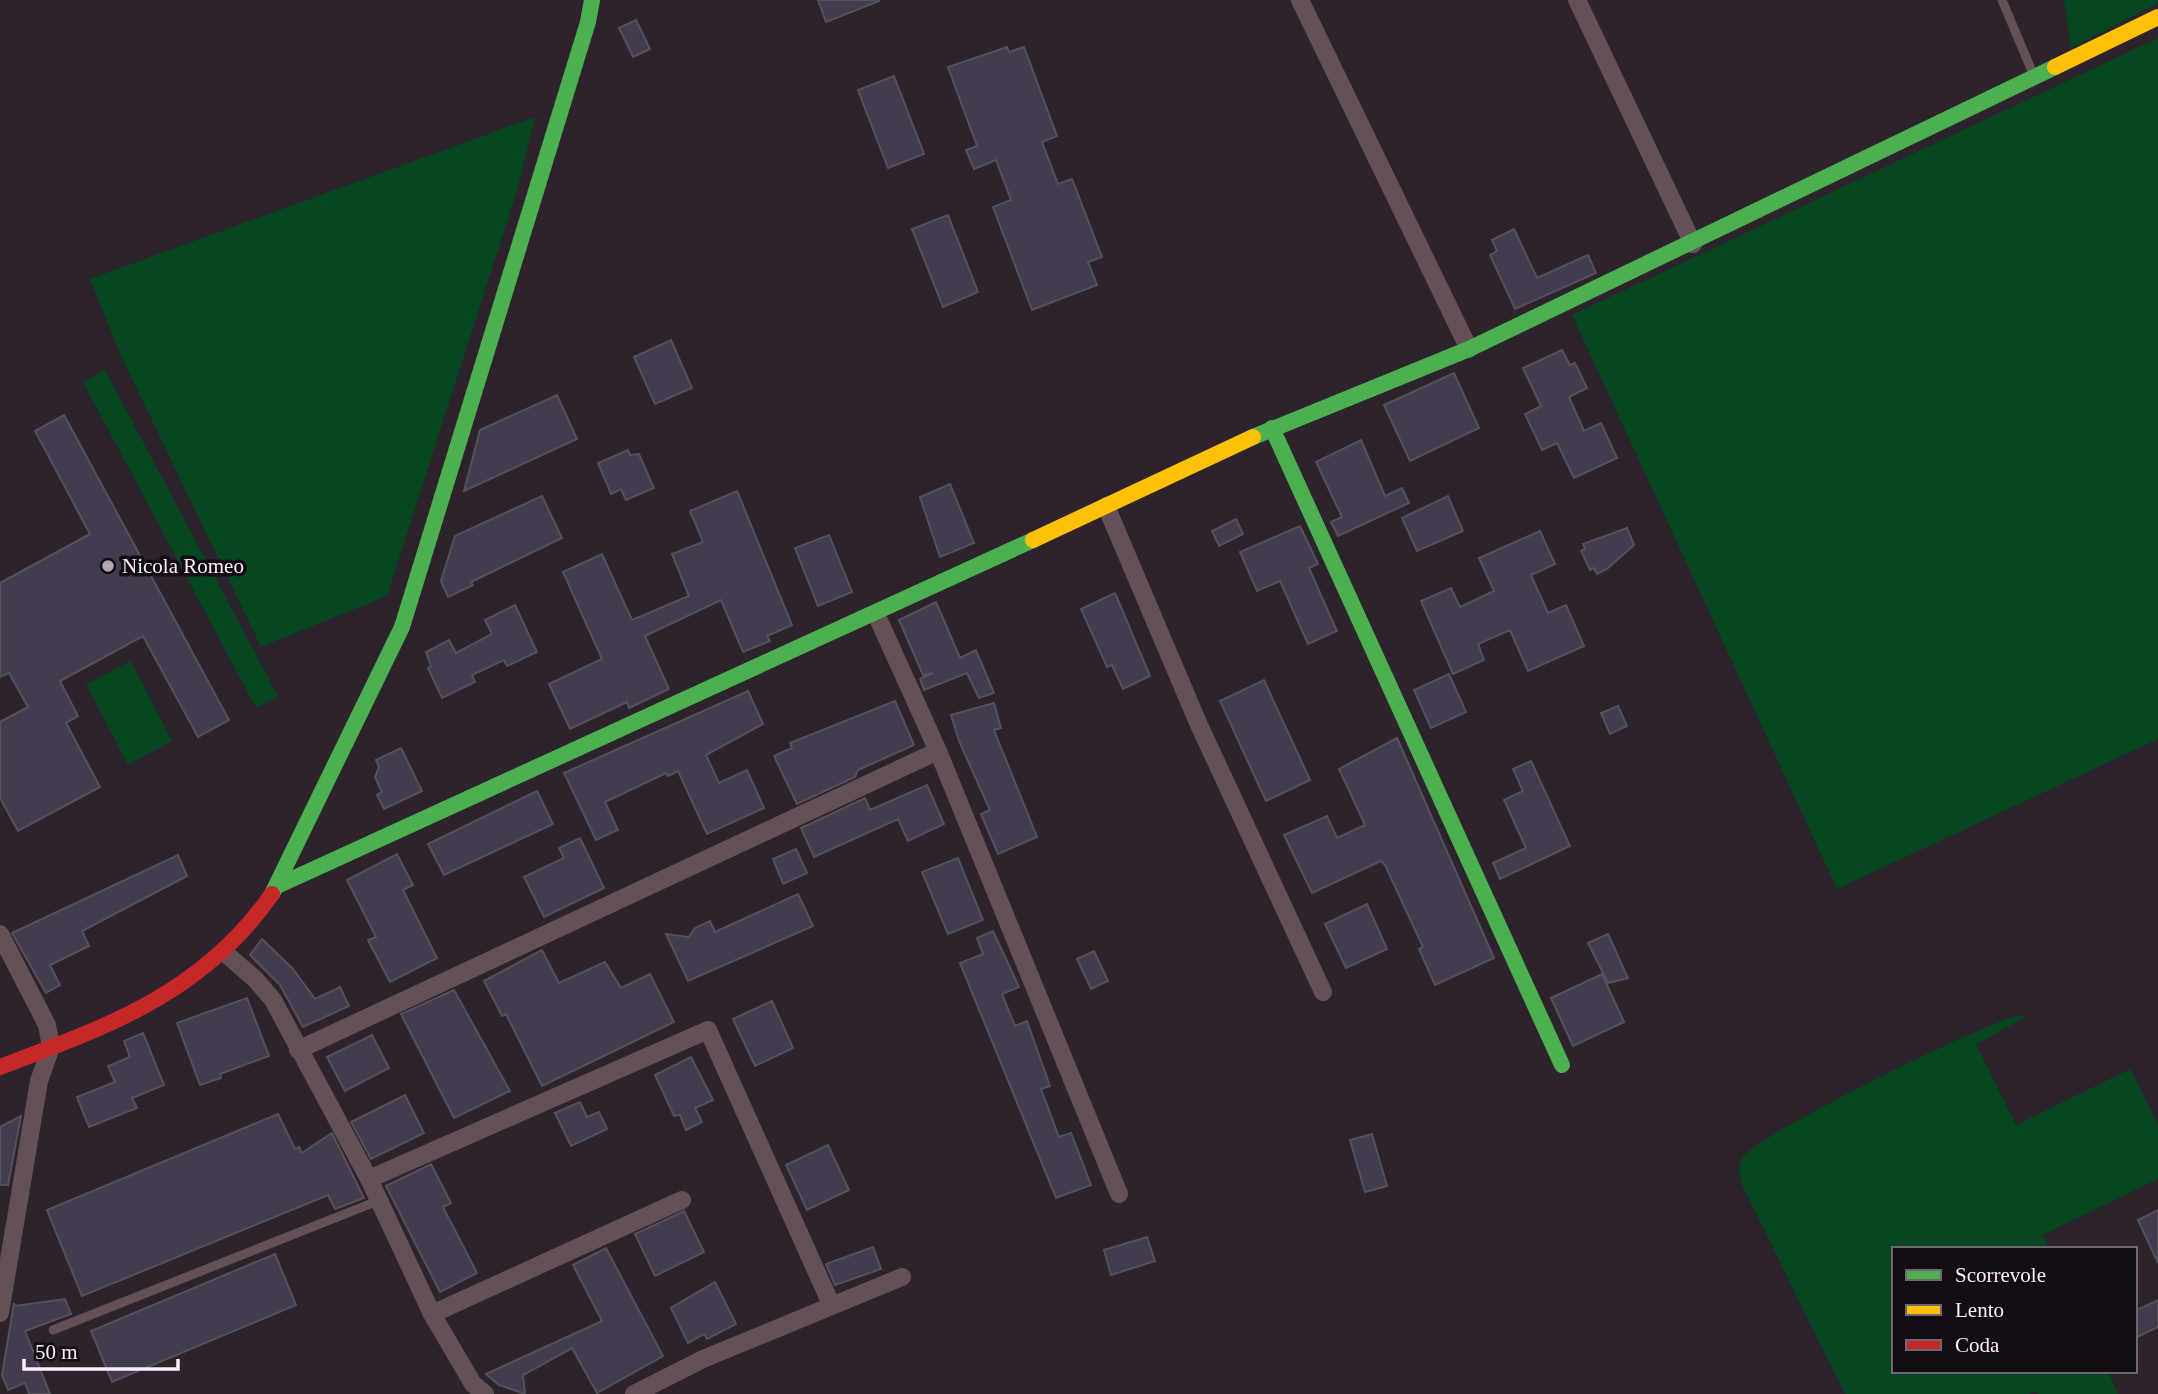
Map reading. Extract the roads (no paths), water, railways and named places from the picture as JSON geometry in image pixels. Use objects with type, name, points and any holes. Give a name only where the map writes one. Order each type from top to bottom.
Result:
[{"type":"street","points":[[0,1067],[113,1024],[142,1009],[225,952],[248,928],[277,886],[402,627],[588,22],[592,0]]},
{"type":"street","points":[[1300,0],[1469,349]]},
{"type":"street","points":[[1577,0],[1693,244]]},
{"type":"street","points":[[277,886],[876,614],[1272,428],[1469,349],[1693,244],[2158,17]]},
{"type":"street","points":[[1272,428],[1562,1065]]},
{"type":"street","points":[[1106,506],[1199,725],[1323,992]]},
{"type":"street","points":[[876,614],[937,751],[1119,1194]]},
{"type":"street","points":[[298,1050],[937,751]]},
{"type":"street","points":[[0,934],[47,1025],[51,1047],[39,1081],[5,1249],[0,1313]]},
{"type":"street","points":[[225,952],[273,1000],[380,1200],[432,1314],[473,1384],[485,1394]]},
{"type":"street","points":[[369,1179],[708,1030],[831,1304]]},
{"type":"street","points":[[432,1314],[682,1200]]},
{"type":"street","points":[[634,1394],[703,1359],[902,1277]]},
{"type":"lane","points":[[2002,0],[2034,78]]},
{"type":"lane","points":[[53,1330],[380,1200]]},
{"type":"place","name":"Nicola Romeo","points":[[108,566]]}]
